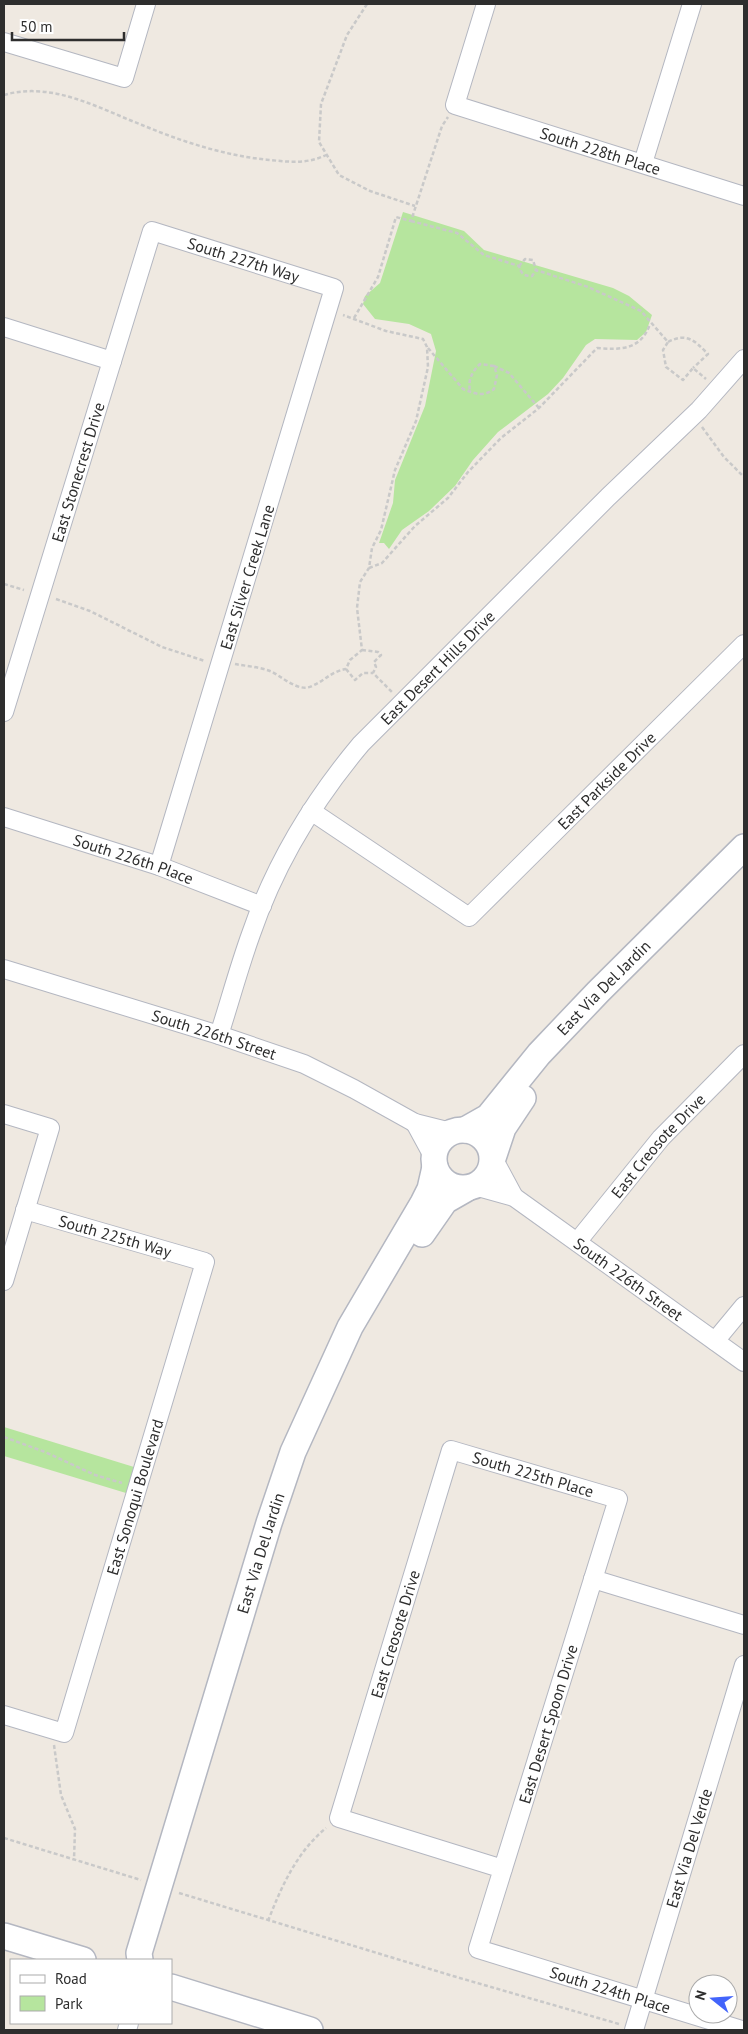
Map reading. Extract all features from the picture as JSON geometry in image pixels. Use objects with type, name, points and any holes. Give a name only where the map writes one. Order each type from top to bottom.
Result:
[{"type":"street","points":[[4,42],[124,78],[146,4]]},
{"type":"street","points":[[455,105],[486,4]]},
{"type":"street","points":[[643,163],[692,4]]},
{"type":"street","name":"South 228th Place","points":[[455,105],[744,196]]},
{"type":"street","name":"South 227th Way","points":[[152,231],[334,288]]},
{"type":"street","name":"East Stonecrest Drive","points":[[4,712],[152,231]]},
{"type":"street","name":"East Silver Creek Lane","points":[[159,866],[334,288]]},
{"type":"street","points":[[4,327],[112,361]]},
{"type":"street","name":"East Desert Hills Drive","points":[[219,1035],[251,932],[262,906],[281,864],[331,780],[361,744],[402,702],[692,416],[744,359]]},
{"type":"street","name":"East Parkside Drive","points":[[311,812],[469,917],[744,644]]},
{"type":"street","name":"South 226th Place","points":[[4,817],[159,866],[262,906]]},
{"type":"street","name":"East Via Del Jardin","points":[[458,1131],[488,1117],[540,1054],[598,992],[744,847]]},
{"type":"street","name":"East Via Del Jardin","points":[[493,1158],[509,1118],[540,1077],[744,870]]},
{"type":"street","name":"South 226th Street","points":[[4,969],[219,1035],[304,1064],[415,1123],[458,1131]]},
{"type":"street","name":"East Creosote Drive","points":[[576,1242],[661,1138],[744,1054]]},
{"type":"street","points":[[4,1114],[50,1128],[4,1281]]},
{"type":"street","points":[[415,1123],[434,1163],[443,1181],[450,1186],[468,1188],[486,1177],[493,1158],[491,1149],[481,1135],[458,1131],[439,1143],[434,1163]]},
{"type":"street","name":"South 226th Street","points":[[493,1158],[514,1197]]},
{"type":"street","name":"East Via Del Jardin","points":[[153,1959],[167,1889],[269,1523],[294,1452],[350,1326],[427,1196],[434,1163]]},
{"type":"street","name":"East Via Del Jardin","points":[[140,1959],[139,1953],[167,1889],[289,1512],[317,1439],[370,1325],[425,1229],[445,1201],[468,1188]]},
{"type":"street","name":"South 226th Street","points":[[468,1188],[482,1188],[514,1197],[744,1362]]},
{"type":"street","name":"South 225th Way","points":[[25,1210],[205,1262]]},
{"type":"street","name":"East Sonoqui Boulevard","points":[[59,1731],[138,1486],[205,1262]]},
{"type":"street","points":[[715,1341],[744,1306]]},
{"type":"street","name":"East Creosote Drive","points":[[339,1818],[451,1450]]},
{"type":"street","name":"South 225th Place","points":[[451,1450],[618,1499]]},
{"type":"street","name":"East Desert Spoon Drive","points":[[478,1949],[618,1499]]},
{"type":"street","points":[[593,1579],[744,1625]]},
{"type":"street","name":"East Via Del Verde","points":[[629,2028],[643,2000],[744,1665]]},
{"type":"street","points":[[4,1715],[59,1731]]},
{"type":"street","points":[[339,1818],[503,1868]]},
{"type":"street","points":[[4,1936],[80,1959]]},
{"type":"street","name":"South 224th Place","points":[[478,1949],[742,2030]]},
{"type":"street","points":[[172,1987],[310,2030]]},
{"type":"path","points":[[367,4],[347,35],[320,104],[319,142],[339,175],[370,191],[415,206]]},
{"type":"path","points":[[4,95],[17,91],[53,92],[194,144],[240,157],[296,163],[318,159],[326,155]]},
{"type":"path","points":[[411,221],[442,126],[455,105]]},
{"type":"path","points":[[354,318],[378,277],[396,217],[457,233],[484,254],[519,266]]},
{"type":"path","points":[[519,266],[525,259],[530,258],[533,260],[536,270]]},
{"type":"path","points":[[519,266],[520,272],[525,276],[532,276],[536,270]]},
{"type":"path","points":[[536,270],[588,286],[640,311],[668,342]]},
{"type":"path","points":[[327,311],[354,318],[386,331],[423,340],[463,389],[470,392],[480,395],[487,394],[494,389],[497,375],[494,366]]},
{"type":"path","points":[[369,568],[382,563],[415,526],[448,498],[468,472],[501,438],[539,408],[597,348],[626,349],[639,344],[647,333],[650,324]]},
{"type":"path","points":[[683,336],[692,339],[708,354],[683,380],[666,367],[663,350],[668,342],[683,336]]},
{"type":"path","points":[[362,650],[357,608],[360,582],[369,568],[372,548],[381,530],[395,470],[416,421],[428,367],[427,347]]},
{"type":"path","points":[[470,392],[468,382],[473,371],[480,364],[494,366],[509,373],[539,408]]},
{"type":"path","points":[[693,368],[718,389]]},
{"type":"path","points":[[692,416],[724,457],[744,477]]},
{"type":"path","points":[[4,584],[90,611],[162,647],[203,661],[222,661],[271,671],[282,679],[300,686],[311,687],[336,671],[346,669]]},
{"type":"path","points":[[346,669],[350,660],[362,650],[378,652],[381,655],[374,662],[376,667],[373,673]]},
{"type":"path","points":[[346,669],[355,680],[363,673],[373,673],[402,702]]},
{"type":"path","points":[[4,1437],[102,1478],[138,1486]]},
{"type":"path","points":[[59,1731],[54,1756],[61,1795],[75,1828],[74,1860]]},
{"type":"path","points":[[268,1921],[297,1858],[309,1842],[339,1818]]},
{"type":"path","points":[[4,1838],[268,1921],[629,2028]]},
{"type":"green space","points":[[403,212],[464,231],[484,250],[613,288],[629,296],[652,315],[646,332],[637,340],[595,339],[586,345],[563,378],[548,394],[498,432],[473,460],[455,486],[429,511],[402,530],[389,549],[384,543],[379,543],[393,503],[395,480],[425,406],[436,351],[431,334],[409,324],[375,319],[363,304],[365,296],[380,283]]},
{"type":"green space","points":[[4,1427],[134,1467],[126,1493],[4,1456]]}]
